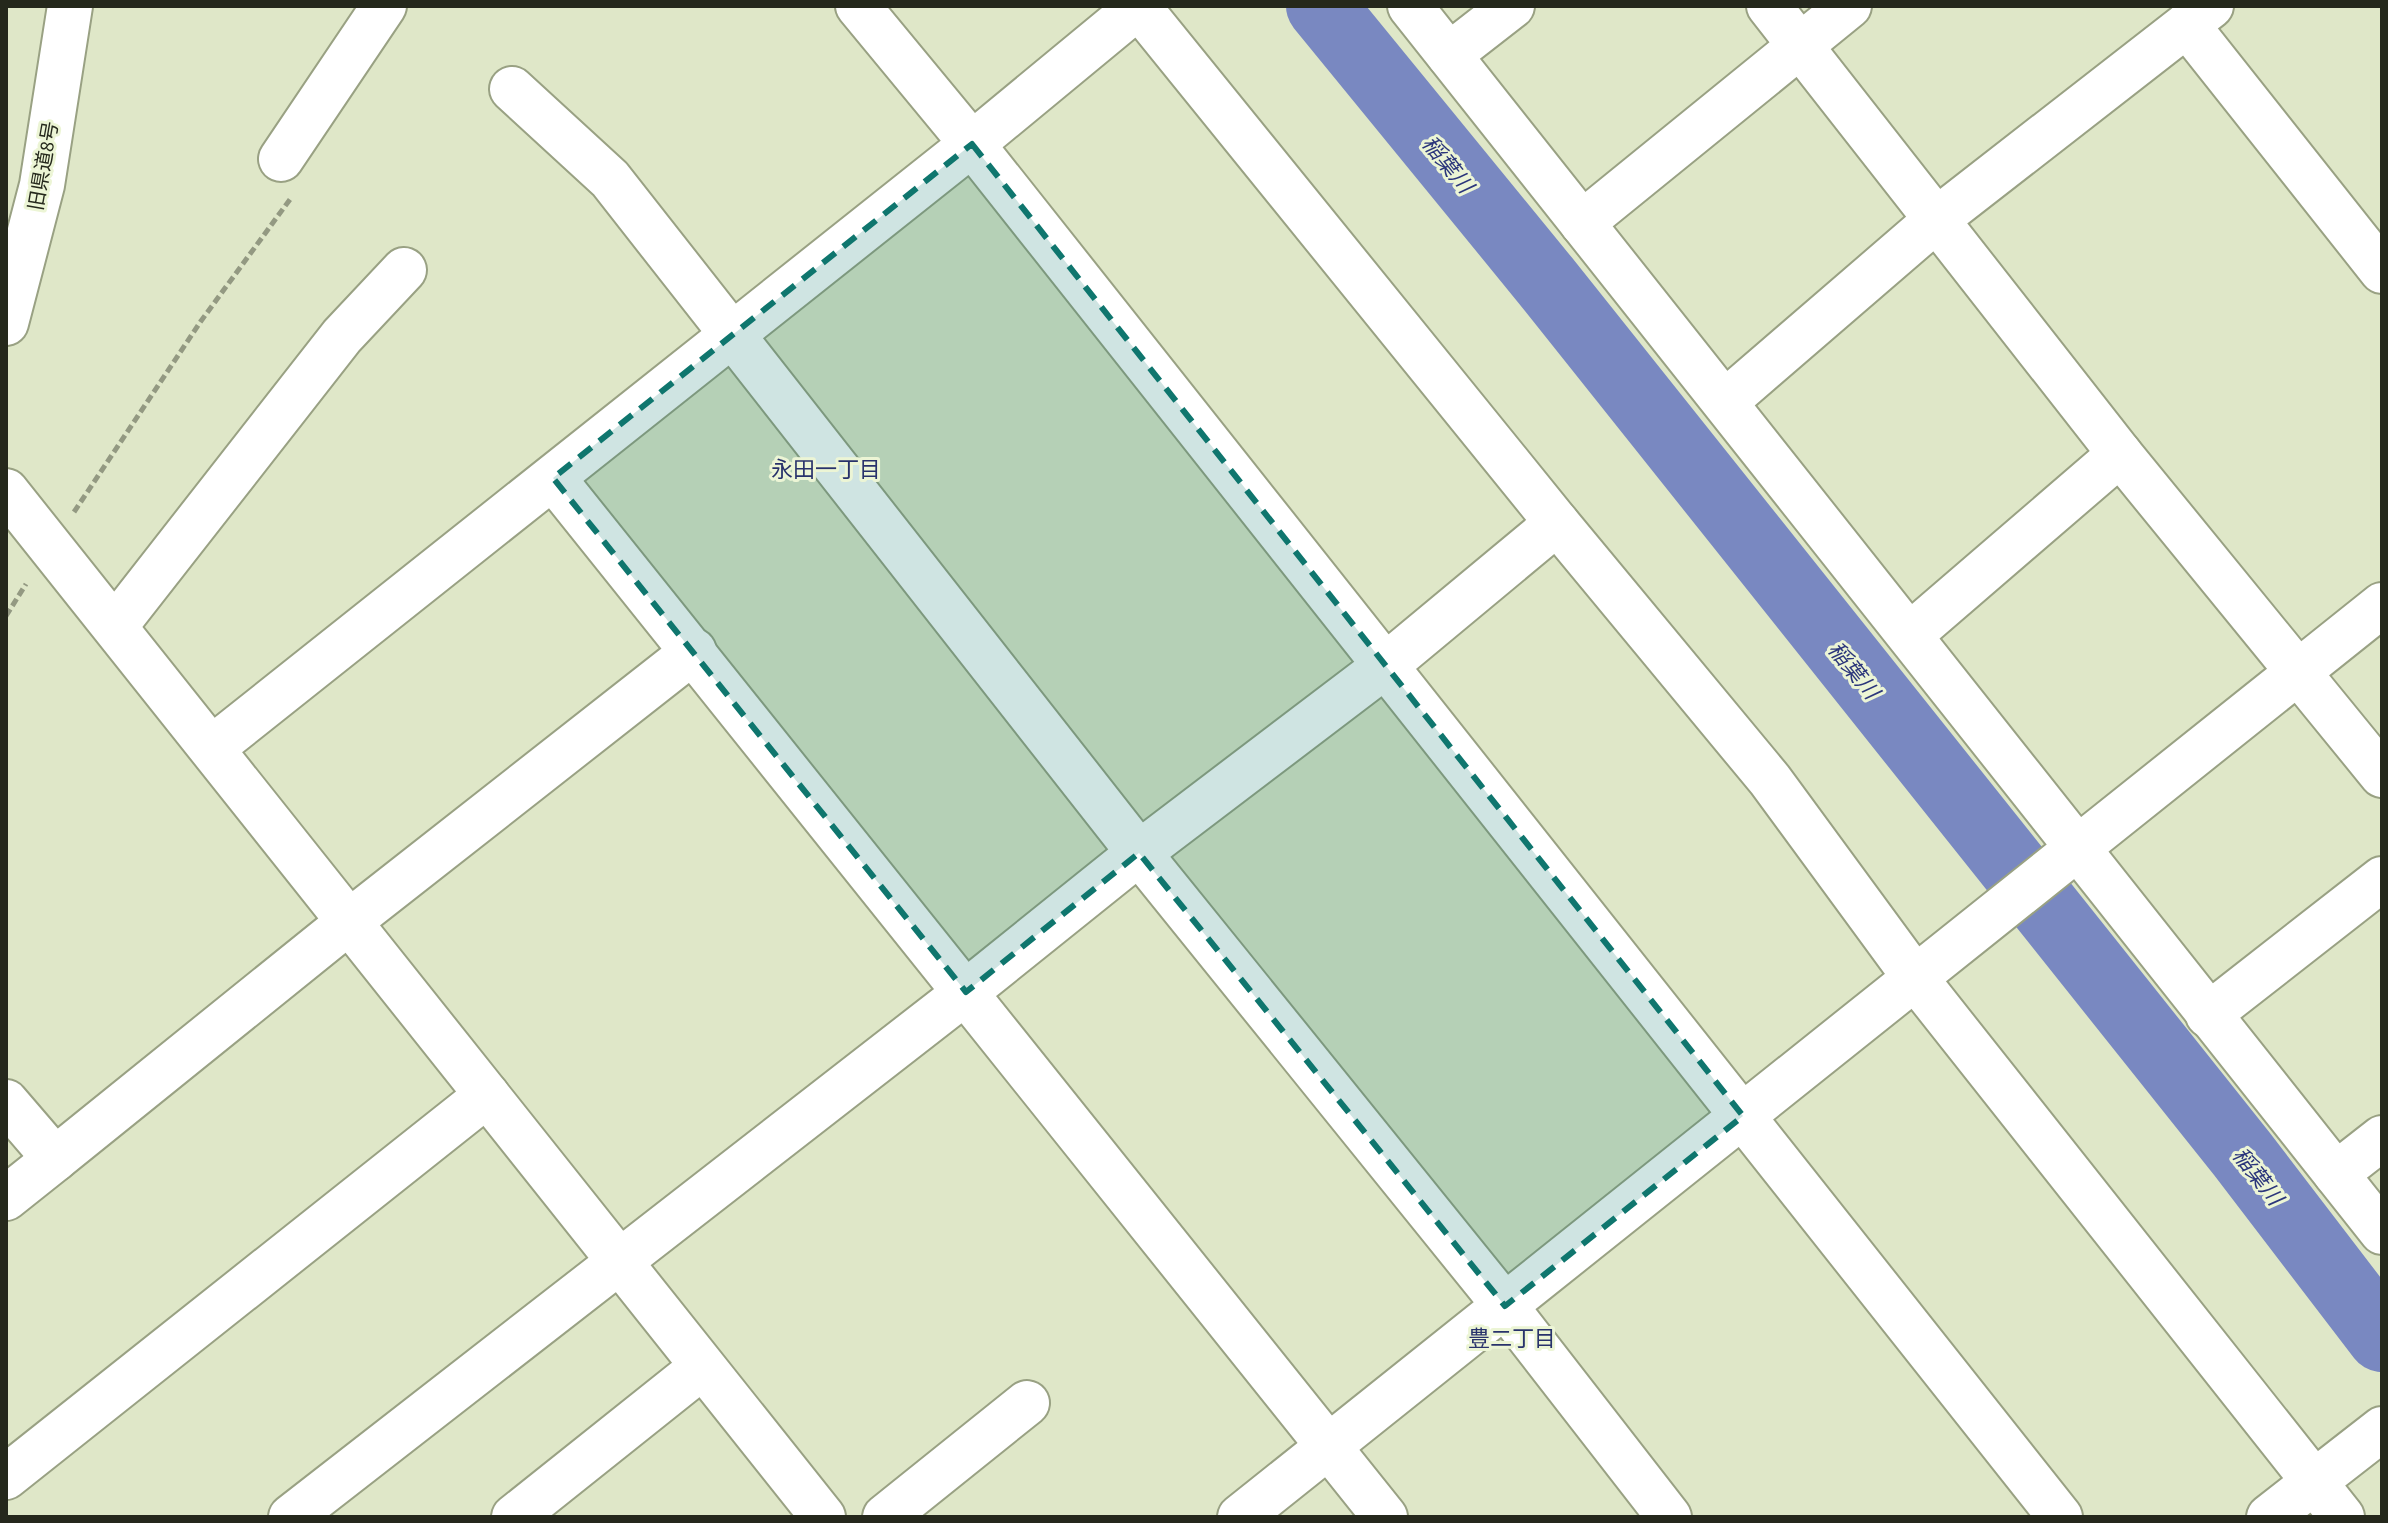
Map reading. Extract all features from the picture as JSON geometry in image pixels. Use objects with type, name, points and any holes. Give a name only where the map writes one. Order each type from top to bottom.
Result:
[{"type":"street","name":"旧県道8号","points":[[6,323],[42,185],[70,6]]},
{"type":"street","points":[[289,174],[384,6]]},
{"type":"street","points":[[858,6],[972,144],[2060,1517]]},
{"type":"street","points":[[212,748],[972,144],[1138,6],[1557,523],[1770,780],[1916,979],[2342,1517]]},
{"type":"street","points":[[1410,6],[1911,634],[2077,850],[2382,1232]]},
{"type":"street","points":[[1449,55],[1512,6]]},
{"type":"street","points":[[1769,6],[2120,454],[2382,775]]},
{"type":"street","points":[[1582,223],[1849,6]]},
{"type":"street","points":[[1725,402],[1936,220],[2199,16],[2382,271]]},
{"type":"street","points":[[512,89],[610,179],[1139,853],[1505,1306],[1669,1517]]},
{"type":"street","points":[[116,625],[342,336],[404,270]]},
{"type":"street","points":[[1911,634],[2120,454]]},
{"type":"street","points":[[553,478],[1385,1517]]},
{"type":"street","points":[[6,491],[116,625],[823,1517]]},
{"type":"street","points":[[291,1517],[966,992],[1139,853],[1385,666],[1557,523]]},
{"type":"street","points":[[1240,1517],[2382,605]]},
{"type":"street","points":[[6,1198],[350,921],[694,651]]},
{"type":"street","points":[[2208,1015],[2382,879]]},
{"type":"street","points":[[6,1477],[487,1095]]},
{"type":"street","points":[[6,1102],[55,1159]]},
{"type":"street","points":[[2336,1174],[2382,1138]]},
{"type":"street","points":[[514,1517],[702,1367]]},
{"type":"street","points":[[885,1517],[1027,1403]]},
{"type":"street","points":[[2269,1517],[2382,1429]]},
{"type":"path","points":[[70,518],[201,321],[289,174]]},
{"type":"path","points":[[6,616],[30,578]]},
{"type":"highlighted area","points":[[972,144],[1743,1116],[1505,1306],[1139,853],[966,992],[553,478]]},
{"type":"waterway","name":"稲葉川","points":[[1321,6],[1545,280],[2242,1154],[2382,1337]]},
{"type":"district","name":"永田一丁目","points":[[826,469]]},
{"type":"district","name":"豊二丁目","points":[[1512,1338]]}]
